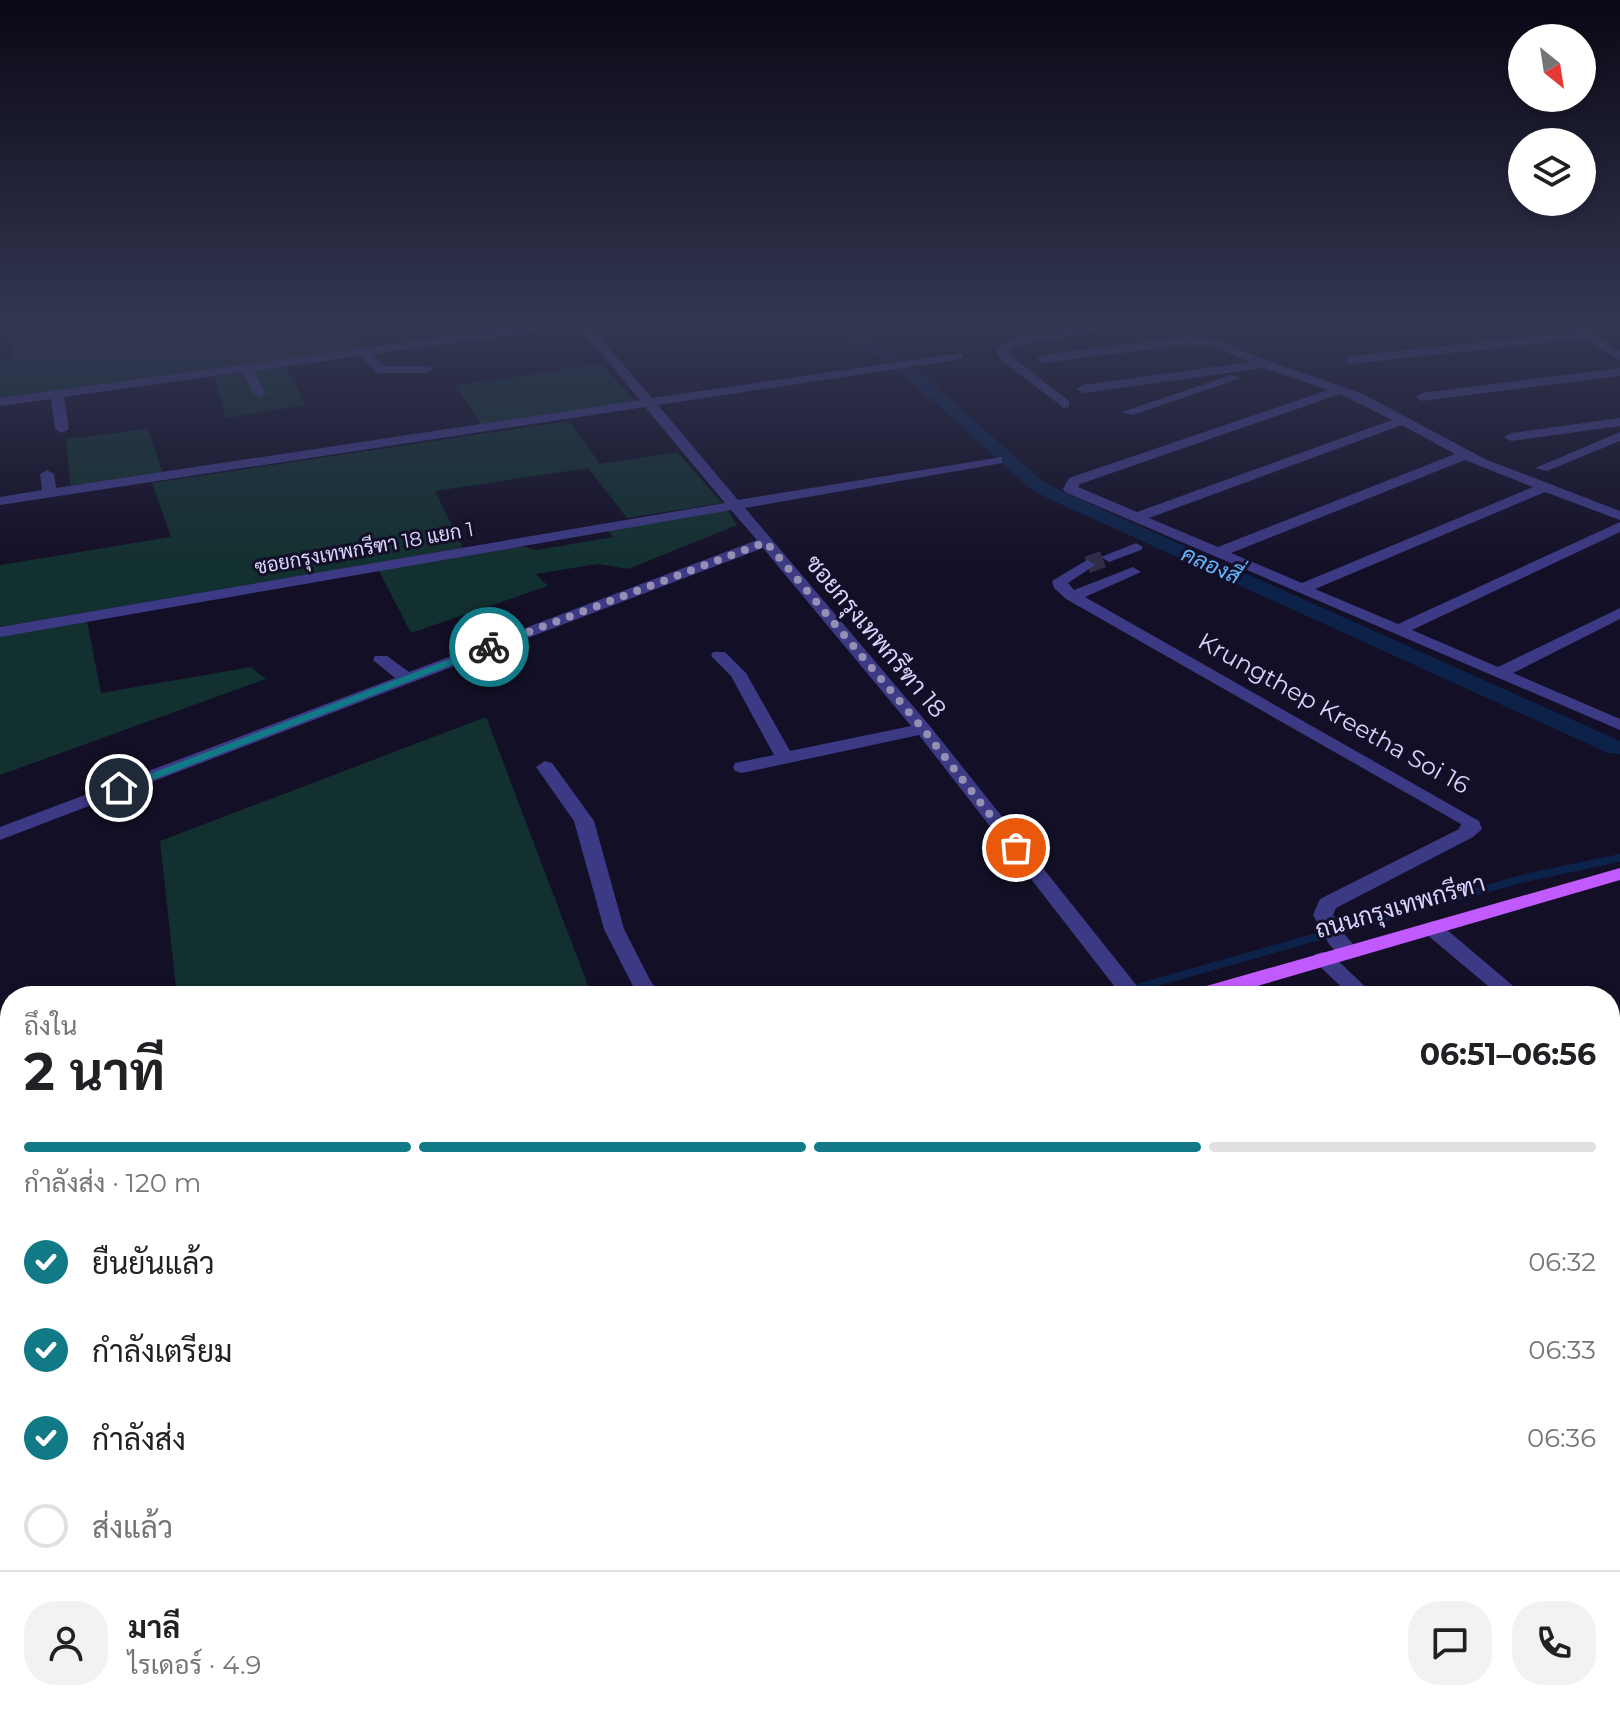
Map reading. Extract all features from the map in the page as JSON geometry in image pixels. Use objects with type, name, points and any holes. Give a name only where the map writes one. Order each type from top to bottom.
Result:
[{"type":"main road","name":"ถนนกรุงเทพกรีฑา","points":[[1231,986],[1323,959],[1337,939],[1432,928],[1616,879]]},
{"type":"street","points":[[59,408],[62,429]]},
{"type":"street","points":[[0,501],[610,408]]},
{"type":"street","name":"ซอยกรุงเทพกรีฑา 18","points":[[653,408],[923,729],[1127,986]]},
{"type":"street","points":[[1128,412],[1141,408]]},
{"type":"street","points":[[1289,408],[1070,485],[1070,489],[1499,673],[1615,718]]},
{"type":"street","points":[[1379,408],[1465,455],[1620,516]]},
{"type":"street","points":[[1135,518],[1405,420]]},
{"type":"street","points":[[1511,437],[1620,422]]},
{"type":"street","points":[[1542,468],[1620,436]]},
{"type":"street","points":[[1217,553],[1465,455]]},
{"type":"street","name":"ซอยกรุงเทพกรีฑา 18 แยก 1","points":[[0,632],[997,460]]},
{"type":"street","points":[[47,474],[50,494]]},
{"type":"street","points":[[1301,589],[1545,487]]},
{"type":"street","points":[[1398,630],[1620,526]]},
{"type":"street","points":[[0,834],[766,542]]},
{"type":"street","points":[[1109,557],[1136,547]]},
{"type":"street","points":[[1087,565],[1060,581],[1072,596],[1133,572]]},
{"type":"street","name":"Krungthep Kreetha Soi 16","points":[[1072,596],[1469,821],[1472,829],[1466,833],[1327,904],[1323,915],[1337,939]]},
{"type":"street","points":[[1499,673],[1620,613]]},
{"type":"street","points":[[719,656],[738,673],[785,758]]},
{"type":"street","points":[[381,660],[406,678]]},
{"type":"street","points":[[249,716],[267,731]]},
{"type":"street","points":[[742,767],[923,729]]},
{"type":"street","points":[[545,767],[584,821],[614,929],[642,986]]},
{"type":"street","points":[[1432,928],[1502,986]]},
{"type":"street","points":[[1323,959],[1353,986]]},
{"type":"green space","points":[[223,408],[289,408],[226,418]]},
{"type":"green space","points":[[470,408],[591,408],[481,425]]},
{"type":"green space","points":[[569,421],[600,464],[677,452],[722,503],[627,518],[588,468],[435,491],[463,548],[0,627],[0,565],[171,537],[152,483]]},
{"type":"green space","points":[[148,429],[163,474],[71,488],[66,439]]},
{"type":"green space","points":[[727,509],[737,525],[628,569],[598,564],[536,574],[548,586],[411,633],[378,569],[516,545],[537,550],[614,537],[607,530]]},
{"type":"green space","points":[[87,621],[101,693],[251,667],[266,679],[0,775],[0,636]]},
{"type":"green space","points":[[486,717],[588,986],[176,986],[160,841]]},
{"type":"waterway","name":"คลองสี่","points":[[950,408],[1033,482],[1049,492],[1616,748]]},
{"type":"waterway","points":[[1143,986],[1525,878],[1620,858]]},
{"type":"tunnel","points":[[1087,565],[1109,557]]},
{"type":"way so far","points":[[489,647],[766,542],[923,729],[1016,848]]},
{"type":"route","points":[[119,788],[489,647]]}]
